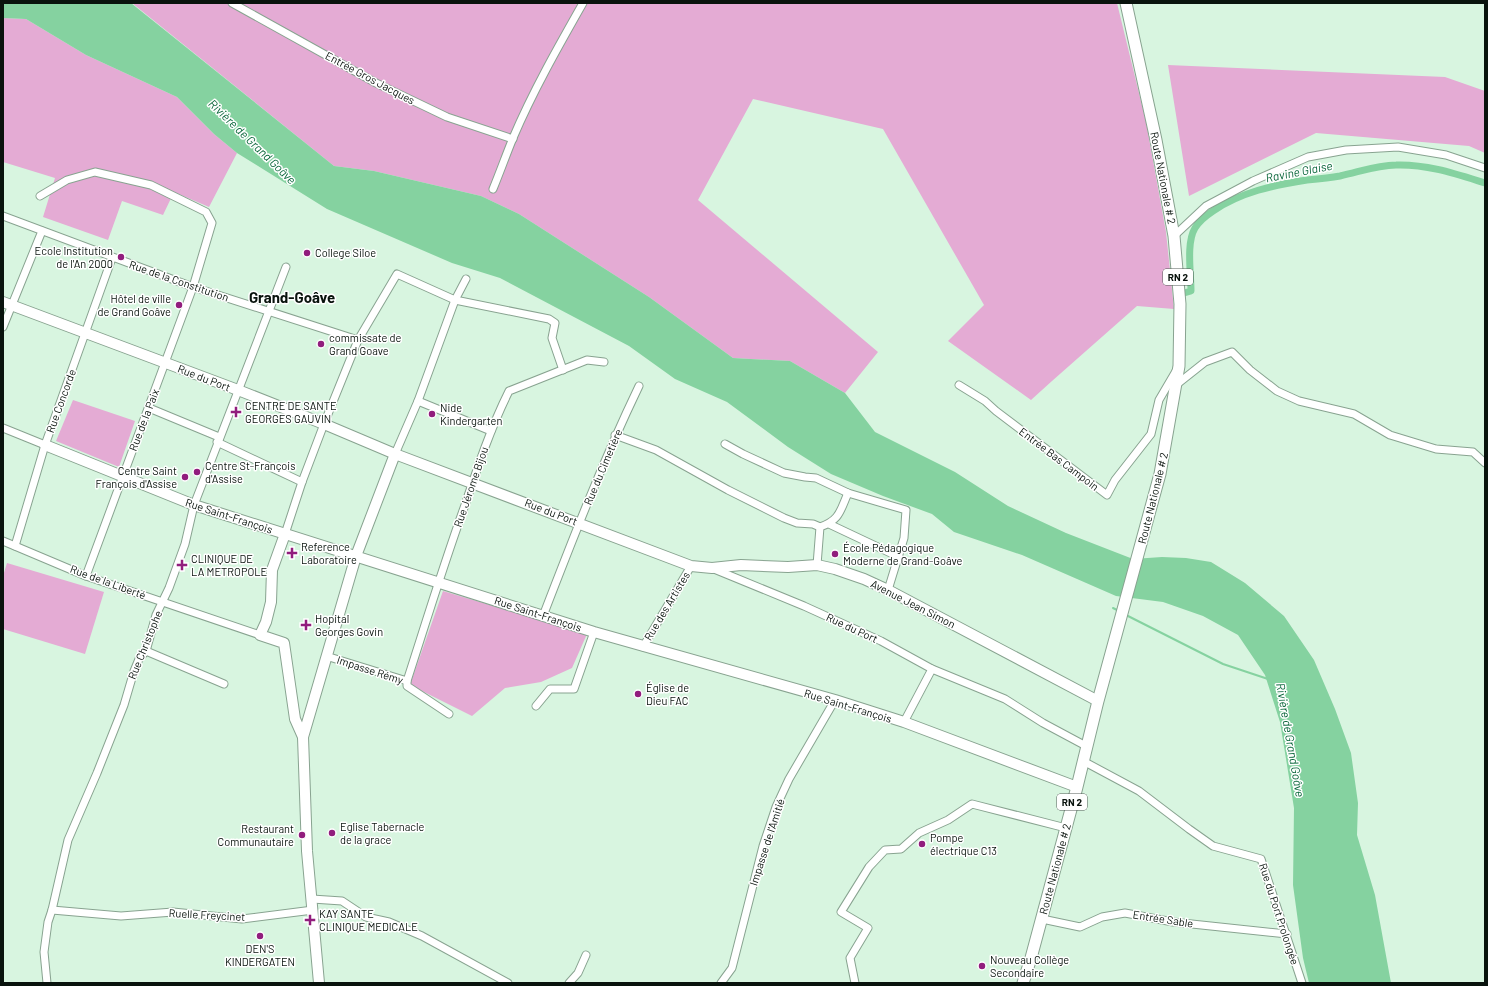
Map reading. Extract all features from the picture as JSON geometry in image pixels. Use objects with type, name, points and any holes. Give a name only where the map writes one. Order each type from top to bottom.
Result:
[{"type":"main road","name":"Route Nationale # 2","points":[[1023,983],[1042,919],[1086,746],[1160,474],[1179,366],[1180,304],[1174,236],[1156,140],[1126,3]]},
{"type":"street","name":"Entrée Gros Jacques","points":[[232,3],[376,83],[448,117],[513,139]]},
{"type":"street","points":[[494,189],[513,139],[530,102],[560,44],[584,3]]},
{"type":"street","points":[[1174,236],[1206,206],[1253,181],[1308,157],[1346,150],[1398,147],[1446,155],[1485,168]]},
{"type":"street","name":"Rue de la Paix","points":[[40,196],[67,180],[95,172],[151,185],[206,212],[212,224],[193,287],[166,363],[122,476],[86,576]]},
{"type":"street","name":"Rue de la Constitution","points":[[3,216],[193,287],[358,340]]},
{"type":"street","points":[[3,327],[8,304],[42,231]]},
{"type":"street","name":"Rue Concorde","points":[[15,546],[46,445],[112,258]]},
{"type":"street","name":"Rue Christophe","points":[[47,983],[44,952],[48,922],[68,840],[97,773],[134,671],[139,659],[146,650],[156,615],[163,602],[185,544],[194,505],[218,439],[286,267]]},
{"type":"street","points":[[303,737],[295,719],[284,643],[260,635],[266,622],[271,602],[272,570],[302,482],[358,340],[397,274],[455,300],[550,319],[555,323],[552,338],[563,370]]},
{"type":"street","points":[[319,983],[308,851],[303,737],[356,556],[395,454],[418,401],[431,362],[455,300],[466,279]]},
{"type":"street","name":"Rue du Port","points":[[8,304],[238,390],[395,454],[692,566],[712,568],[804,606],[881,641],[932,669],[1005,699],[1043,723],[1086,746]]},
{"type":"street","points":[[1176,385],[1205,362],[1232,352],[1250,370],[1277,391],[1299,401],[1354,414],[1390,435],[1436,449],[1473,452],[1485,463]]},
{"type":"street","name":"Rue Jérome Bijou","points":[[407,681],[472,483],[491,431],[509,391],[587,360],[604,362]]},
{"type":"street","name":"Entrée Bas Campoin","points":[[959,385],[972,392],[1107,495],[1115,480],[1151,434],[1159,400],[1179,366]]},
{"type":"street","name":"Rue du Cimetière","points":[[543,616],[579,523],[616,435],[639,386]]},
{"type":"street","points":[[418,401],[491,431]]},
{"type":"street","points":[[149,408],[218,439],[302,482]]},
{"type":"street","name":"Rue Saint-François","points":[[3,428],[194,505],[643,647],[835,700],[904,722],[1076,787]]},
{"type":"street","points":[[616,435],[656,450],[728,490],[784,518],[797,522],[814,524],[820,527],[829,524],[837,518],[848,493]]},
{"type":"street","points":[[725,444],[779,471],[816,478],[848,493],[906,510],[904,538],[888,590]]},
{"type":"street","points":[[829,524],[899,557]]},
{"type":"street","points":[[817,565],[820,527]]},
{"type":"street","name":"Rue de la Liberté","points":[[3,541],[86,576],[260,635]]},
{"type":"street","name":"Avenue Jean Simon","points":[[712,568],[741,565],[788,567],[817,565],[835,569],[864,579],[888,590],[1098,701]]},
{"type":"street","name":"Rue des Artistes","points":[[643,647],[692,566]]},
{"type":"street","points":[[536,706],[550,689],[574,689],[594,632]]},
{"type":"street","points":[[146,650],[224,684]]},
{"type":"street","name":"Impasse Rémy","points":[[326,656],[407,681],[407,686],[449,714]]},
{"type":"street","points":[[904,722],[932,669]]},
{"type":"street","name":"Impasse de l'Amitié","points":[[721,983],[732,968],[763,846],[776,807],[789,779],[835,700]]},
{"type":"street","name":"Rue du Port Prolongée","points":[[1083,761],[1139,790],[1213,846],[1261,859],[1302,983]]},
{"type":"street","points":[[855,983],[850,958],[868,928],[841,912],[869,867],[885,850],[900,849],[919,833],[948,820],[972,804],[1066,828]]},
{"type":"street","points":[[312,899],[342,901],[366,917],[389,922],[422,936],[508,983]]},
{"type":"street","name":"Ruelle Freycinet","points":[[52,910],[121,916],[173,912],[242,919],[313,910]]},
{"type":"street","name":"Entrée Sable","points":[[1042,919],[1080,927],[1102,917],[1125,913],[1173,922],[1287,934]]},
{"type":"street","points":[[569,983],[578,973],[586,955]]},
{"type":"shaded area","points":[[132,3],[1117,3],[1146,122],[1166,232],[1174,309],[1137,306],[1031,400],[948,341],[984,305],[883,129],[753,99],[698,200],[878,352],[845,393],[790,361],[733,358],[649,297],[519,214],[481,196],[374,171],[334,166]]},
{"type":"shaded area","points":[[3,18],[26,19],[86,55],[177,97],[214,134],[237,153],[209,207],[174,192],[163,215],[122,201],[108,240],[43,217],[55,178],[3,162]]},
{"type":"shaded area","points":[[1168,65],[1445,77],[1485,91],[1485,153],[1469,146],[1316,133],[1189,196]]},
{"type":"shaded area","points":[[73,400],[135,421],[119,467],[56,441]]},
{"type":"shaded area","points":[[7,563],[104,592],[85,654],[3,629],[3,576]]},
{"type":"shaded area","points":[[443,591],[587,634],[572,668],[541,682],[505,688],[472,716],[410,685]]},
{"type":"water","name":"Rivière de Grand Goâve","points":[[3,3],[131,3],[334,166],[374,171],[481,196],[519,214],[649,297],[733,358],[790,361],[845,393],[875,432],[955,472],[1008,506],[1066,533],[1133,559],[1162,557],[1186,558],[1211,562],[1245,583],[1284,616],[1314,660],[1335,709],[1351,753],[1358,803],[1357,835],[1375,895],[1391,983],[1309,983],[1303,958],[1293,885],[1294,808],[1280,722],[1265,675],[1238,635],[1203,616],[1163,602],[1116,596],[1022,555],[954,532],[932,514],[883,496],[831,474],[788,447],[727,402],[675,379],[629,346],[500,278],[452,263],[327,209],[237,153],[214,134],[177,97],[86,55],[26,19],[3,18]]},
{"type":"waterway","name":"Ravine Glaise","points":[[1184,293],[1191,291],[1190,250],[1192,234],[1195,228],[1213,211],[1246,194],[1282,184],[1340,176],[1389,165],[1408,165],[1430,168],[1485,183]]},
{"type":"waterway","points":[[1113,608],[1119,611]]},
{"type":"waterway","points":[[1126,615],[1223,664],[1268,679]]},
{"type":"place","name":"College Siloe","points":[[307,253]]},
{"type":"place","name":"Ecole Institution de l'An 2000","points":[[121,257]]},
{"type":"place","name":"Hôtel de ville de Grand Goâve","points":[[179,305]]},
{"type":"place","name":"commissate de Grand Goave","points":[[321,344]]},
{"type":"place","name":"CENTRE DE SANTE GEORGES GAUVIN","points":[[236,412]]},
{"type":"place","name":"Nide Kindergarten","points":[[432,414]]},
{"type":"place","name":"Centre St-François d'Assise","points":[[197,472]]},
{"type":"place","name":"Centre Saint François d'Assise","points":[[185,477]]},
{"type":"place","name":"Reference Laboratoire","points":[[292,553]]},
{"type":"place","name":"École Pédagogique Moderne de Grand-Goâve","points":[[835,554]]},
{"type":"place","name":"CLINIQUE DE LA METROPOLE","points":[[182,565]]},
{"type":"place","name":"Hopital Georges Govin","points":[[306,625]]},
{"type":"place","name":"Église de Dieu FAC","points":[[638,694]]},
{"type":"place","name":"Eglise Tabernacle de la grace","points":[[332,833]]},
{"type":"place","name":"Restaurant Communautaire","points":[[302,835]]},
{"type":"place","name":"Pompe électrique C13","points":[[922,844]]},
{"type":"place","name":"KAY SANTE CLINIQUE MEDICALE","points":[[310,920]]},
{"type":"place","name":"DEN'S KINDERGATEN","points":[[260,936]]},
{"type":"place","name":"Nouveau Collège Secondaire","points":[[982,966]]},
{"type":"district","name":"Grand-Goâve","points":[[292,298]]}]
